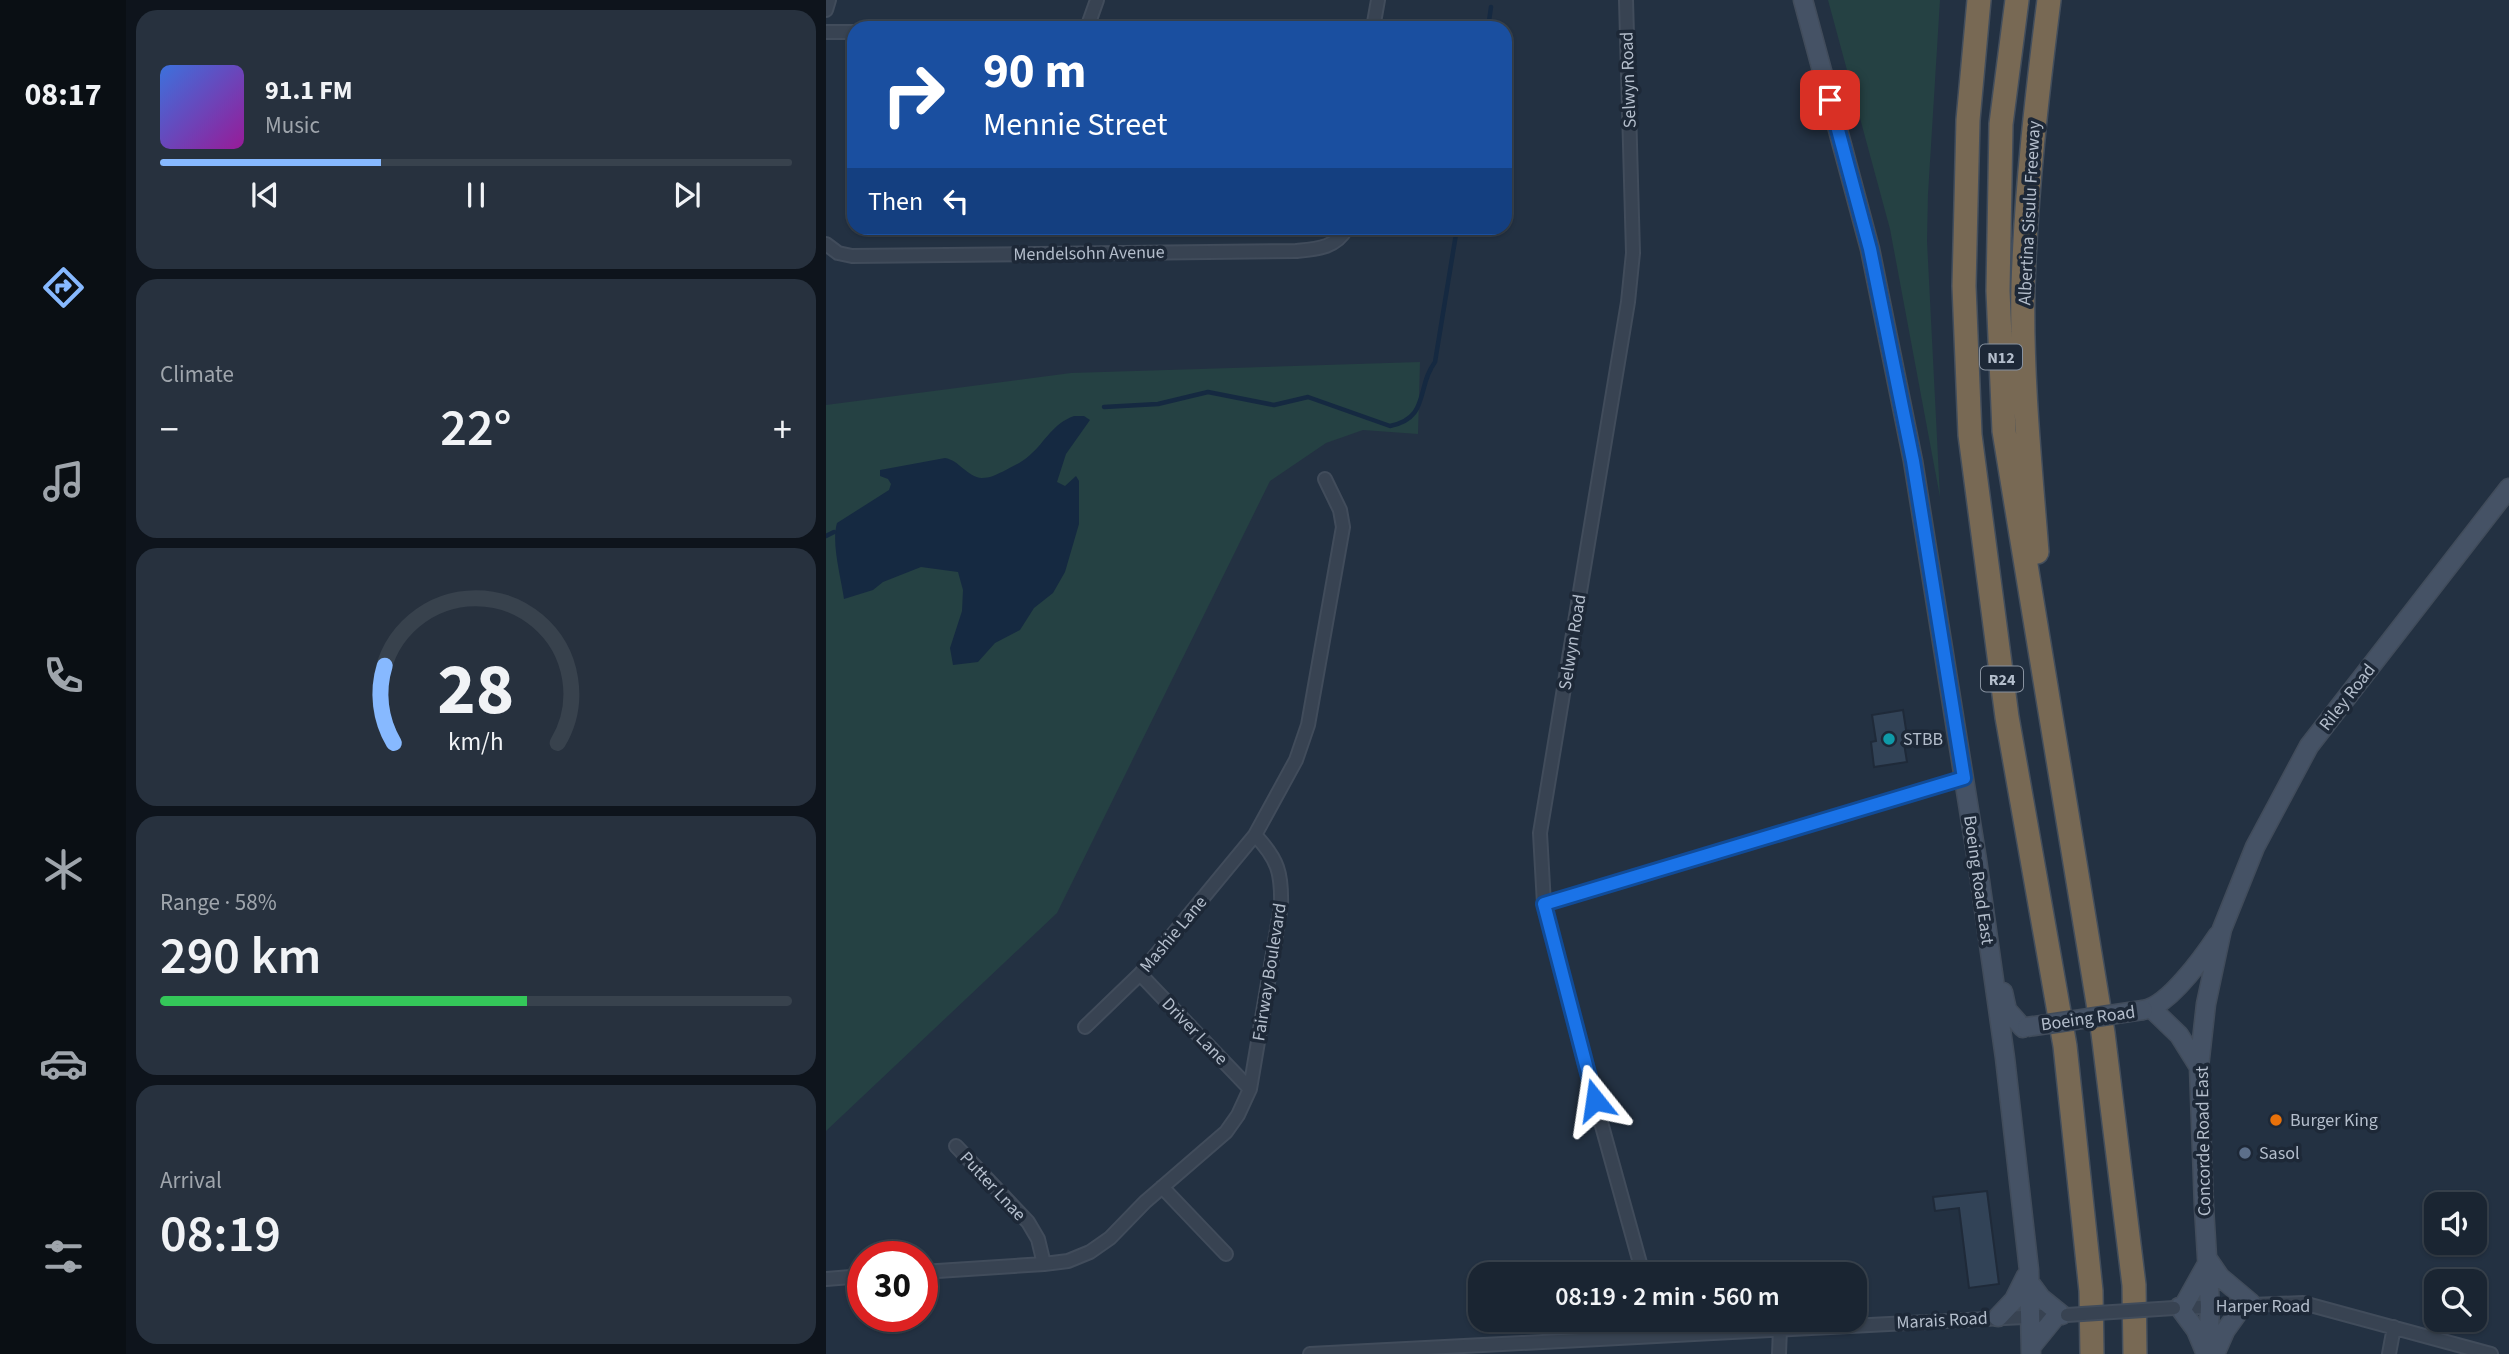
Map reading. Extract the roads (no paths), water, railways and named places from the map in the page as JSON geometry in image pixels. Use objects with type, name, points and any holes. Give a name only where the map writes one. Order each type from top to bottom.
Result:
[{"type":"highway","name":"R24","points":[[1979,0],[1968,120],[1964,272],[1970,435],[2007,718],[2065,1046],[2091,1291],[2092,1354]]},
{"type":"highway","name":"N12","points":[[2017,0],[2001,124],[1998,291],[2004,431],[2050,712]]},
{"type":"highway","name":"Albertina Sisulu Freeway","points":[[2049,0],[2032,135],[2024,274],[2027,428],[2050,712]]},
{"type":"highway","name":"R24","points":[[2050,712],[2104,1033],[2134,1285],[2135,1354]]},
{"type":"main road","name":"Boeing Road East","points":[[1803,0],[1870,249],[1913,461],[1964,778],[2005,1058],[2029,1277],[2031,1351]]},
{"type":"main road","name":"Riley Road","points":[[2222,929],[2255,847],[2309,746],[2508,492]]},
{"type":"main road","name":"Boeing Road","points":[[1984,919],[2007,1010],[2025,1027]]},
{"type":"main road","name":"Boeing Road","points":[[2005,1058],[2025,1027],[2148,1010],[2190,974],[2222,929]]},
{"type":"main road","name":"Concorde Road East","points":[[2207,1354],[2210,1306],[2199,1067],[2206,1004],[2222,929]]},
{"type":"main road","name":"Boeing Road","points":[[2148,1010],[2179,1035],[2199,1067]]},
{"type":"main road","points":[[2207,1354],[2196,1330],[2179,1307],[2207,1261],[2248,1303],[2225,1331],[2215,1354]]},
{"type":"main road","points":[[1998,1317],[2014,1300],[2029,1277],[2041,1298],[2062,1315],[2031,1351]]},
{"type":"street","points":[[826,9],[830,0]]},
{"type":"street","points":[[1090,21],[1097,0]]},
{"type":"street","points":[[1374,21],[1378,0]]},
{"type":"street","name":"Selwyn Road","points":[[1626,0],[1633,253],[1628,302],[1540,833],[1544,904],[1640,1262]]},
{"type":"street","points":[[826,32],[847,32]]},
{"type":"street","name":"Mendelsohn Avenue","points":[[826,244],[838,253],[852,256],[1296,251],[1331,245],[1342,235]]},
{"type":"street","points":[[1255,835],[1296,760],[1308,724],[1343,527],[1340,510],[1325,479]]},
{"type":"street","points":[[1544,904],[1964,778]]},
{"type":"street","name":"Mashie Lane","points":[[1085,1027],[1140,974],[1255,835]]},
{"type":"street","name":"Fairway Boulevard","points":[[938,1271],[1044,1264],[1068,1261],[1090,1252],[1110,1238],[1162,1187],[1226,1132],[1238,1115],[1250,1089],[1281,906],[1282,885],[1272,853],[1255,835]]},
{"type":"street","name":"Driver Lane","points":[[1140,974],[1250,1089]]},
{"type":"street","name":"Putter Lnae","points":[[957,1146],[1028,1222],[1038,1239],[1044,1264]]},
{"type":"street","points":[[1162,1187],[1226,1254]]},
{"type":"street","points":[[826,1279],[847,1277]]},
{"type":"street","name":"Harper Road","points":[[2029,1317],[2248,1303],[2303,1303],[2491,1354]]},
{"type":"street","name":"Marais Road","points":[[1867,1324],[2029,1317]]},
{"type":"street","points":[[2389,1354],[2394,1327]]},
{"type":"street","name":"Marais Road","points":[[1310,1354],[1720,1332]]},
{"type":"street","points":[[1779,1354],[1780,1332]]},
{"type":"water","points":[[1074,416],[1084,416],[1090,420],[1066,454],[1057,482],[1065,486],[1076,476],[1079,481],[1079,524],[1065,572],[1053,593],[1034,608],[1020,630],[995,643],[978,662],[953,665],[950,648],[962,611],[963,590],[958,572],[921,567],[883,582],[873,590],[844,599],[836,550],[837,523],[889,490],[891,484],[888,479],[880,476],[880,470],[945,458],[977,477],[990,477],[1023,460],[1036,450],[1055,428]]},
{"type":"waterway","points":[[1489,21],[1491,7]]},
{"type":"waterway","points":[[1104,407],[1158,404],[1208,392],[1274,405],[1308,397],[1390,426],[1403,422],[1417,409],[1435,362],[1456,235]]},
{"type":"waterway","points":[[826,536],[834,532]]},
{"type":"place","name":"STBB","points":[[1889,739]]},
{"type":"place","name":"Burger King","points":[[2276,1120]]},
{"type":"place","name":"Sasol","points":[[2245,1153]]}]
